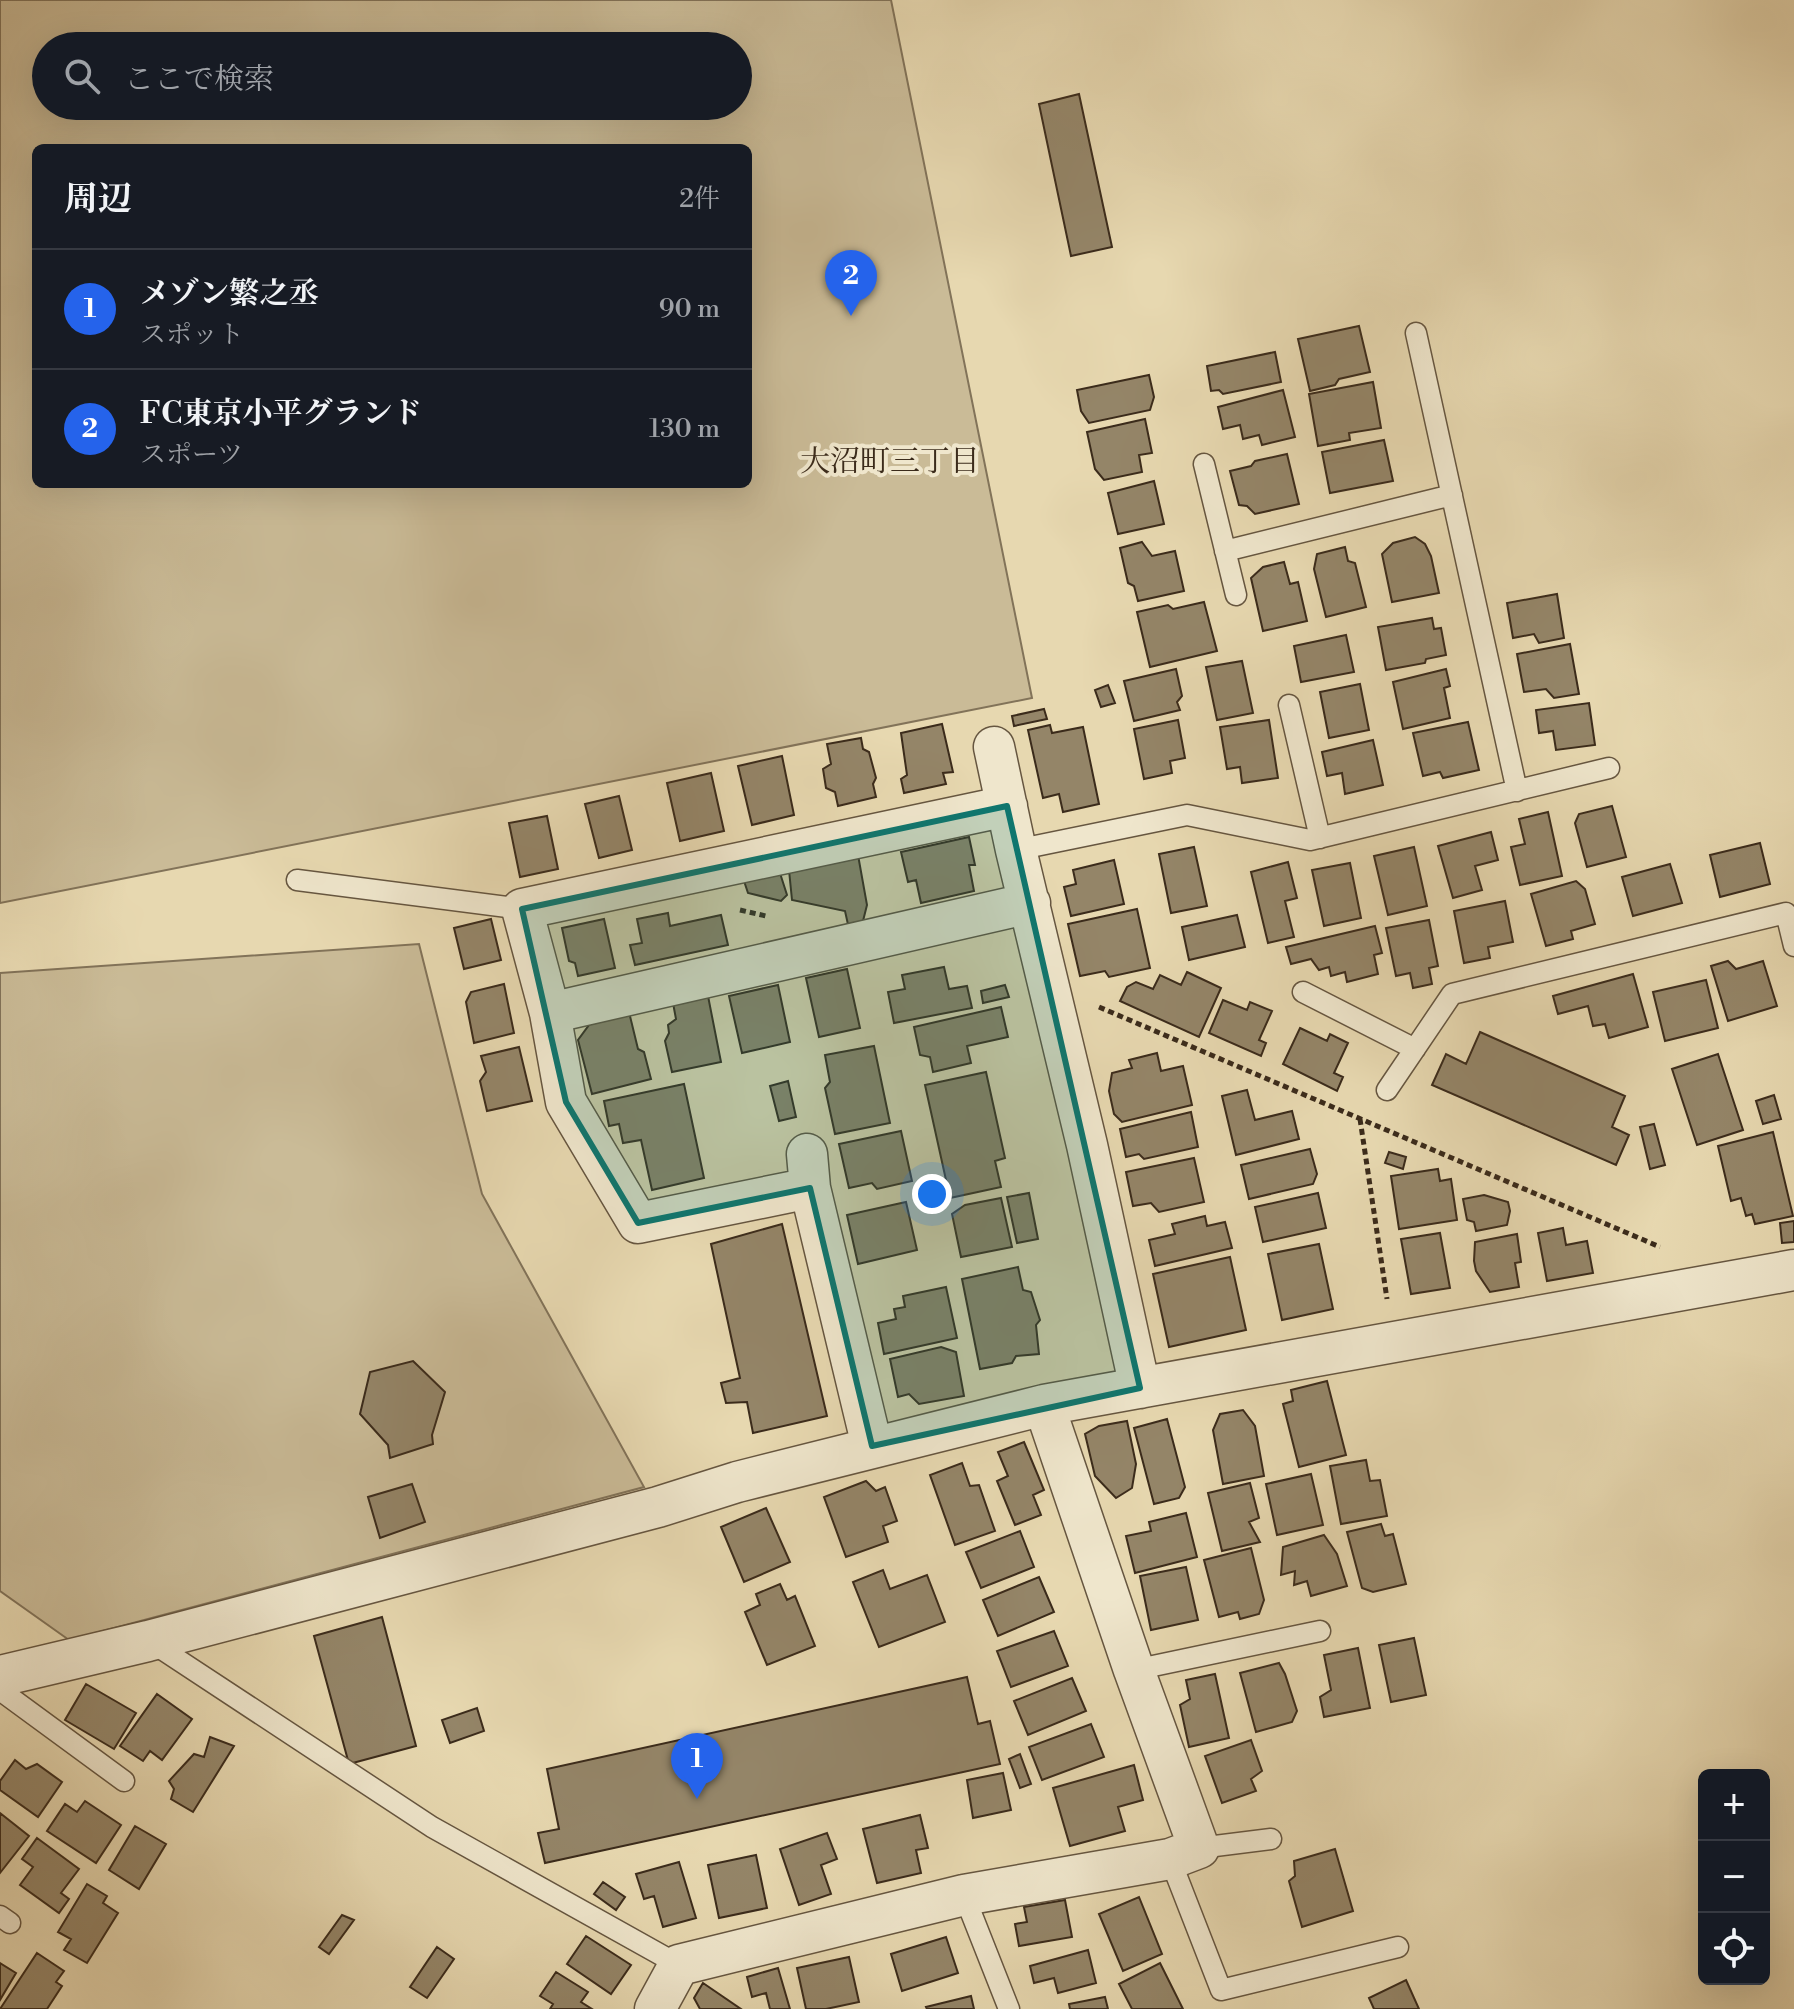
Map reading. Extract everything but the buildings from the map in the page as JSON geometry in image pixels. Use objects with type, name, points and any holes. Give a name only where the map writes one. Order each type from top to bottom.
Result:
[{"type":"street","points":[[994,747],[1016,850],[1051,986],[1140,1388]]},
{"type":"street","points":[[872,1446],[809,1171],[638,1223],[566,1102],[550,1013],[522,909],[1007,806]]},
{"type":"street","points":[[550,1013],[1030,903]]},
{"type":"street","points":[[0,1676],[148,1641],[658,1507],[872,1446],[1044,1405],[1794,1270]]},
{"type":"street","points":[[655,2009],[679,1965],[964,1895],[1185,1854],[1134,1670],[1044,1405]]},
{"type":"lane","points":[[1416,333],[1517,791]]},
{"type":"lane","points":[[1204,464],[1236,595]]},
{"type":"lane","points":[[1225,551],[1452,495]]},
{"type":"lane","points":[[1289,705],[1320,838]]},
{"type":"lane","points":[[1016,850],[1187,815],[1310,840],[1609,768]]},
{"type":"lane","points":[[297,880],[522,909]]},
{"type":"lane","points":[[1387,1090],[1452,994],[1786,913],[1794,946]]},
{"type":"lane","points":[[1303,992],[1415,1049]]},
{"type":"lane","points":[[1134,1670],[1320,1631]]},
{"type":"lane","points":[[148,1641],[432,1827],[679,1965]]},
{"type":"lane","points":[[0,1690],[124,1781]]},
{"type":"lane","points":[[1271,1839],[1185,1854],[1221,1990],[1398,1947]]},
{"type":"lane","points":[[964,1895],[1009,2009]]},
{"type":"path","points":[[728,908],[773,917]]},
{"type":"path","points":[[1051,986],[1665,1249]]},
{"type":"path","points":[[1360,1118],[1393,1342]]},
{"type":"highlighted area","points":[[1007,806],[1140,1388],[872,1446],[810,1188],[638,1223],[566,1102],[522,909]]},
{"type":"shaded area","points":[[0,0],[891,0],[1032,698],[0,903]]},
{"type":"shaded area","points":[[419,944],[482,1194],[644,1487],[69,1640],[0,1591],[0,973]]},
{"type":"place","name":"FC東京小平グランド","points":[[851,316]]},
{"type":"place","name":"メゾン繁之丞","points":[[697,1799]]},
{"type":"district","name":"大沼町三丁目","points":[[890,462]]}]
